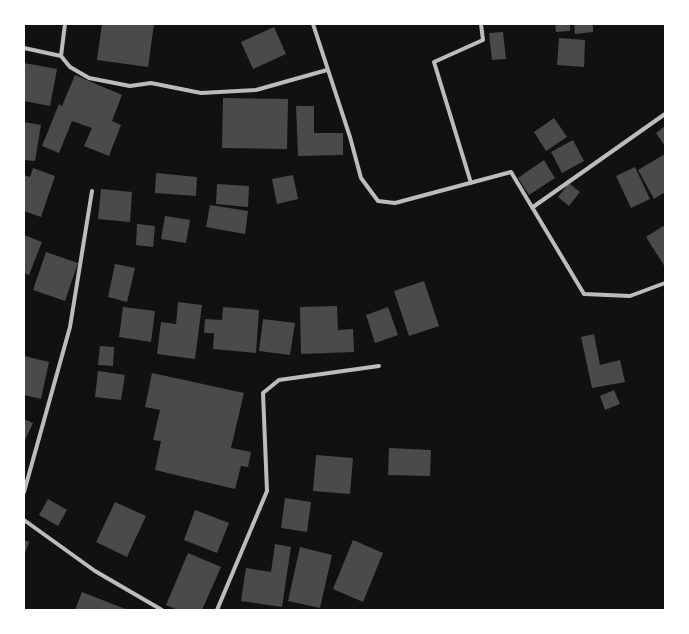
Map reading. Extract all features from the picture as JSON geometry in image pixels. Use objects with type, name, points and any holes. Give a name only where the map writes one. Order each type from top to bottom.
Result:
[{"type":"street","points":[[61,56],[65,24]]},
{"type":"street","points":[[313,24],[350,137],[361,178],[378,201],[395,203],[511,172],[584,294],[630,296],[665,283]]},
{"type":"street","points":[[471,183],[434,62],[483,40],[481,24]]},
{"type":"street","points":[[24,48],[61,56],[70,68],[89,78],[130,86],[151,83],[201,92],[256,90],[327,70]]},
{"type":"street","points":[[533,207],[665,114]]},
{"type":"street","points":[[24,492],[70,327],[92,191]]},
{"type":"street","points":[[217,610],[267,491],[263,393],[279,380],[379,366]]},
{"type":"street","points":[[24,520],[95,571],[162,610]]},
{"type":"building","points":[[102,24],[154,24],[148,67],[97,60]]},
{"type":"building","points":[[555,24],[570,24],[570,31],[556,32]]},
{"type":"building","points":[[574,24],[593,24],[593,32],[575,34]]},
{"type":"building","points":[[274,27],[286,54],[253,69],[241,42]]},
{"type":"building","points":[[503,32],[506,59],[492,60],[489,33]]},
{"type":"building","points":[[559,38],[585,40],[584,67],[557,65]]},
{"type":"building","points":[[24,63],[57,69],[50,106],[24,101]]},
{"type":"building","points":[[75,75],[122,95],[112,121],[121,125],[109,156],[84,146],[92,128],[72,121],[59,153],[42,146],[59,104],[62,106]]},
{"type":"building","points":[[223,98],[288,99],[287,149],[222,148]]},
{"type":"building","points":[[296,106],[314,106],[314,133],[343,133],[343,155],[298,156]]},
{"type":"building","points":[[554,118],[567,137],[546,151],[534,132]]},
{"type":"building","points":[[24,122],[41,125],[35,161],[24,160]]},
{"type":"building","points":[[665,126],[665,146],[656,133]]},
{"type":"building","points":[[573,140],[584,161],[562,173],[551,152]]},
{"type":"building","points":[[665,154],[665,192],[654,199],[638,170]]},
{"type":"building","points":[[544,160],[555,178],[529,195],[518,178]]},
{"type":"building","points":[[635,167],[650,199],[631,208],[616,176]]},
{"type":"building","points":[[33,168],[55,176],[41,217],[24,211],[24,175],[30,177]]},
{"type":"building","points":[[156,173],[197,177],[196,196],[155,193]]},
{"type":"building","points":[[293,175],[298,199],[277,204],[272,179]]},
{"type":"building","points":[[569,183],[580,192],[569,206],[558,197]]},
{"type":"building","points":[[217,184],[249,186],[248,207],[216,204]]},
{"type":"building","points":[[101,189],[132,192],[130,222],[98,219]]},
{"type":"building","points":[[210,205],[248,211],[245,234],[206,227]]},
{"type":"building","points":[[165,216],[190,220],[186,243],[161,239]]},
{"type":"building","points":[[137,224],[155,226],[153,247],[136,245]]},
{"type":"building","points":[[665,225],[665,267],[646,237]]},
{"type":"building","points":[[24,235],[42,242],[29,275],[24,273]]},
{"type":"building","points":[[46,252],[78,263],[65,301],[33,290]]},
{"type":"building","points":[[115,264],[135,268],[127,302],[108,297]]},
{"type":"building","points":[[424,281],[439,326],[409,336],[394,291]]},
{"type":"building","points":[[178,302],[202,305],[195,359],[157,354],[161,322],[176,324]]},
{"type":"building","points":[[337,306],[338,330],[353,329],[354,352],[301,354],[300,307]]},
{"type":"building","points":[[123,307],[155,311],[151,342],[119,337]]},
{"type":"building","points":[[223,307],[259,310],[256,353],[213,349],[214,333],[204,333],[205,319],[222,320]]},
{"type":"building","points":[[388,307],[398,335],[375,343],[366,315]]},
{"type":"building","points":[[263,319],[295,323],[290,355],[259,351]]},
{"type":"building","points":[[594,334],[600,365],[620,360],[625,382],[592,388],[581,337]]},
{"type":"building","points":[[100,346],[114,347],[113,366],[98,365]]},
{"type":"building","points":[[24,356],[49,362],[41,399],[24,395]]},
{"type":"building","points":[[98,371],[125,375],[121,400],[95,397]]},
{"type":"building","points":[[152,373],[244,393],[231,448],[251,452],[248,467],[241,466],[235,489],[155,470],[161,441],[153,440],[160,410],[145,407]]},
{"type":"building","points":[[614,390],[620,404],[605,410],[600,396]]},
{"type":"building","points":[[24,419],[33,423],[24,442]]},
{"type":"building","points":[[389,448],[431,450],[430,476],[388,475]]},
{"type":"building","points":[[316,455],[353,458],[350,494],[313,491]]},
{"type":"building","points":[[285,498],[311,502],[307,532],[281,528]]},
{"type":"building","points":[[48,499],[67,510],[58,526],[39,515]]},
{"type":"building","points":[[115,502],[146,516],[127,557],[96,542]]},
{"type":"building","points":[[195,510],[229,523],[217,553],[184,540]]},
{"type":"building","points":[[24,540],[29,542],[24,556]]},
{"type":"building","points":[[353,540],[383,553],[363,602],[333,589]]},
{"type":"building","points":[[275,544],[291,547],[282,607],[241,601],[246,568],[271,572]]},
{"type":"building","points":[[300,547],[332,555],[320,608],[288,601]]},
{"type":"building","points":[[188,553],[221,567],[202,610],[178,610],[166,605]]},
{"type":"building","points":[[82,592],[128,610],[75,610]]}]
